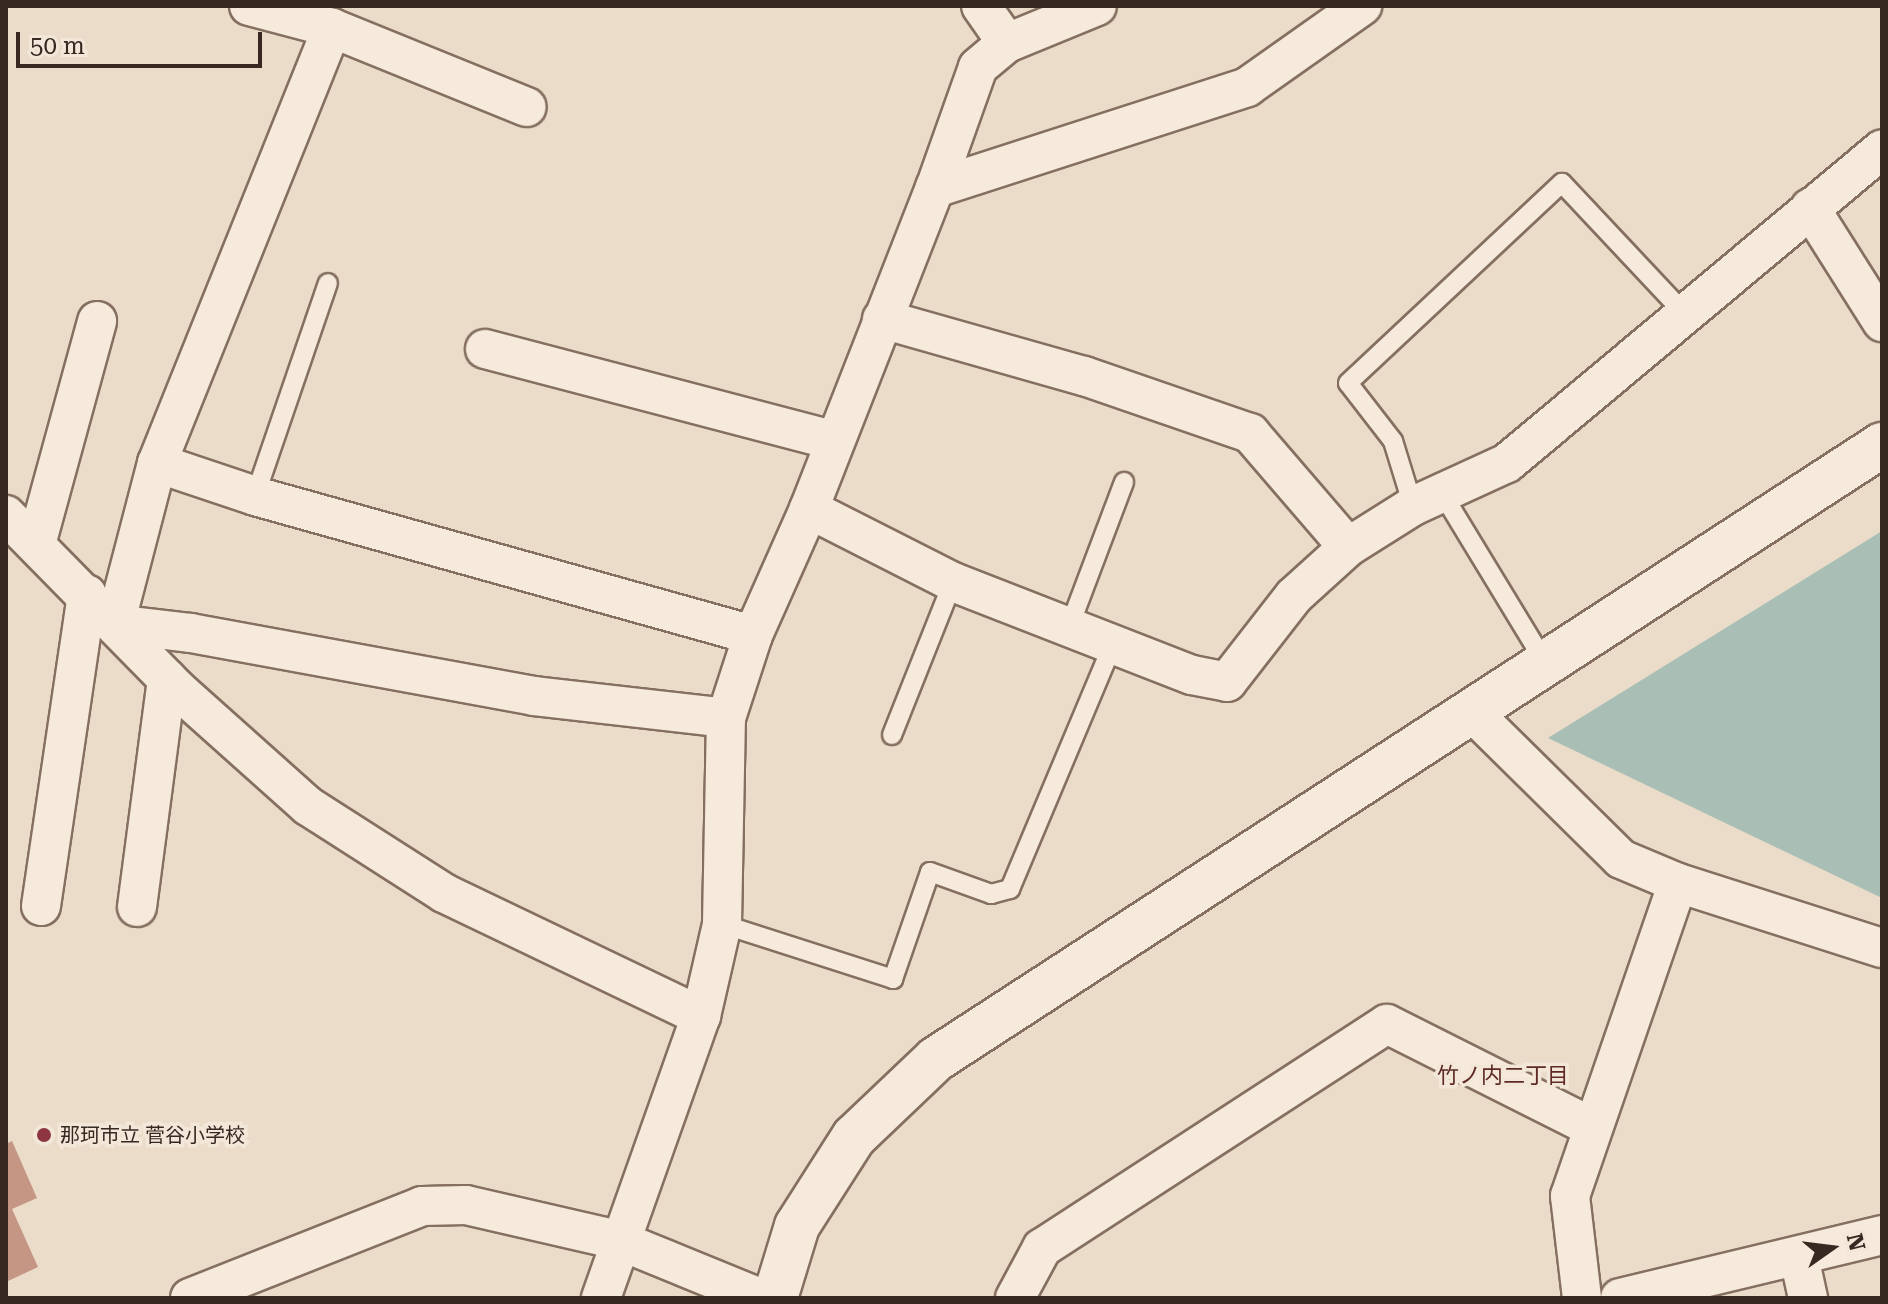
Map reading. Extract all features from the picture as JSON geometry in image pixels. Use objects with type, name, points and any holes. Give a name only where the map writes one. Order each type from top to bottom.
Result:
[{"type":"street","points":[[249,6],[332,28],[527,107]]},
{"type":"street","points":[[981,6],[1007,43]]},
{"type":"street","points":[[601,1298],[618,1240],[701,1016],[722,924],[726,718],[753,635],[809,509],[832,440],[935,188],[978,67],[1007,43],[1097,6]]},
{"type":"street","points":[[935,188],[1247,87],[1362,6]]},
{"type":"street","points":[[115,624],[157,463],[332,28]]},
{"type":"street","points":[[809,509],[953,582],[1192,675],[1227,682],[1294,596],[1348,547],[1427,500],[1507,463],[1882,149]]},
{"type":"street","points":[[1810,208],[1882,322]]},
{"type":"street","points":[[882,319],[1084,376],[1250,433],[1348,547]]},
{"type":"street","points":[[37,541],[97,321]]},
{"type":"street","points":[[485,349],[832,440]]},
{"type":"street","points":[[775,1298],[797,1226],[854,1137],[936,1059],[1882,445]]},
{"type":"street","points":[[157,463],[255,496],[753,635]]},
{"type":"street","points":[[6,515],[37,541],[167,679],[308,806],[431,885],[543,945],[701,1016]]},
{"type":"street","points":[[41,906],[87,594]]},
{"type":"street","points":[[115,624],[191,633],[534,696],[726,718]]},
{"type":"street","points":[[137,907],[167,679]]},
{"type":"street","points":[[1472,712],[1621,859],[1678,883],[1882,948]]},
{"type":"street","points":[[1582,1298],[1570,1196],[1678,883]]},
{"type":"street","points":[[1015,1298],[1042,1248],[1387,1024],[1592,1127]]},
{"type":"street","points":[[190,1298],[422,1206],[500,1210],[618,1240],[760,1298]]},
{"type":"street","points":[[1620,1298],[1882,1235]]},
{"type":"street","points":[[1799,1257],[1808,1298]]},
{"type":"lane","points":[[1546,664],[1427,500],[1393,441],[1348,383],[1562,183],[1685,314]]},
{"type":"lane","points":[[255,496],[328,283]]},
{"type":"lane","points":[[1070,625],[1124,482]]},
{"type":"lane","points":[[892,735],[953,582]]},
{"type":"lane","points":[[722,924],[893,979],[930,872],[991,894],[1010,889],[1113,644]]},
{"type":"shaded area","points":[[1882,531],[1882,898],[1548,738]]},
{"type":"building","points":[[12,1141],[37,1198],[12,1209],[38,1267],[6,1282],[6,1144]]},
{"type":"place","name":"那珂市立 菅谷小学校","points":[[44,1135]]},
{"type":"district","name":"竹ノ内二丁目","points":[[1503,1076]]}]
